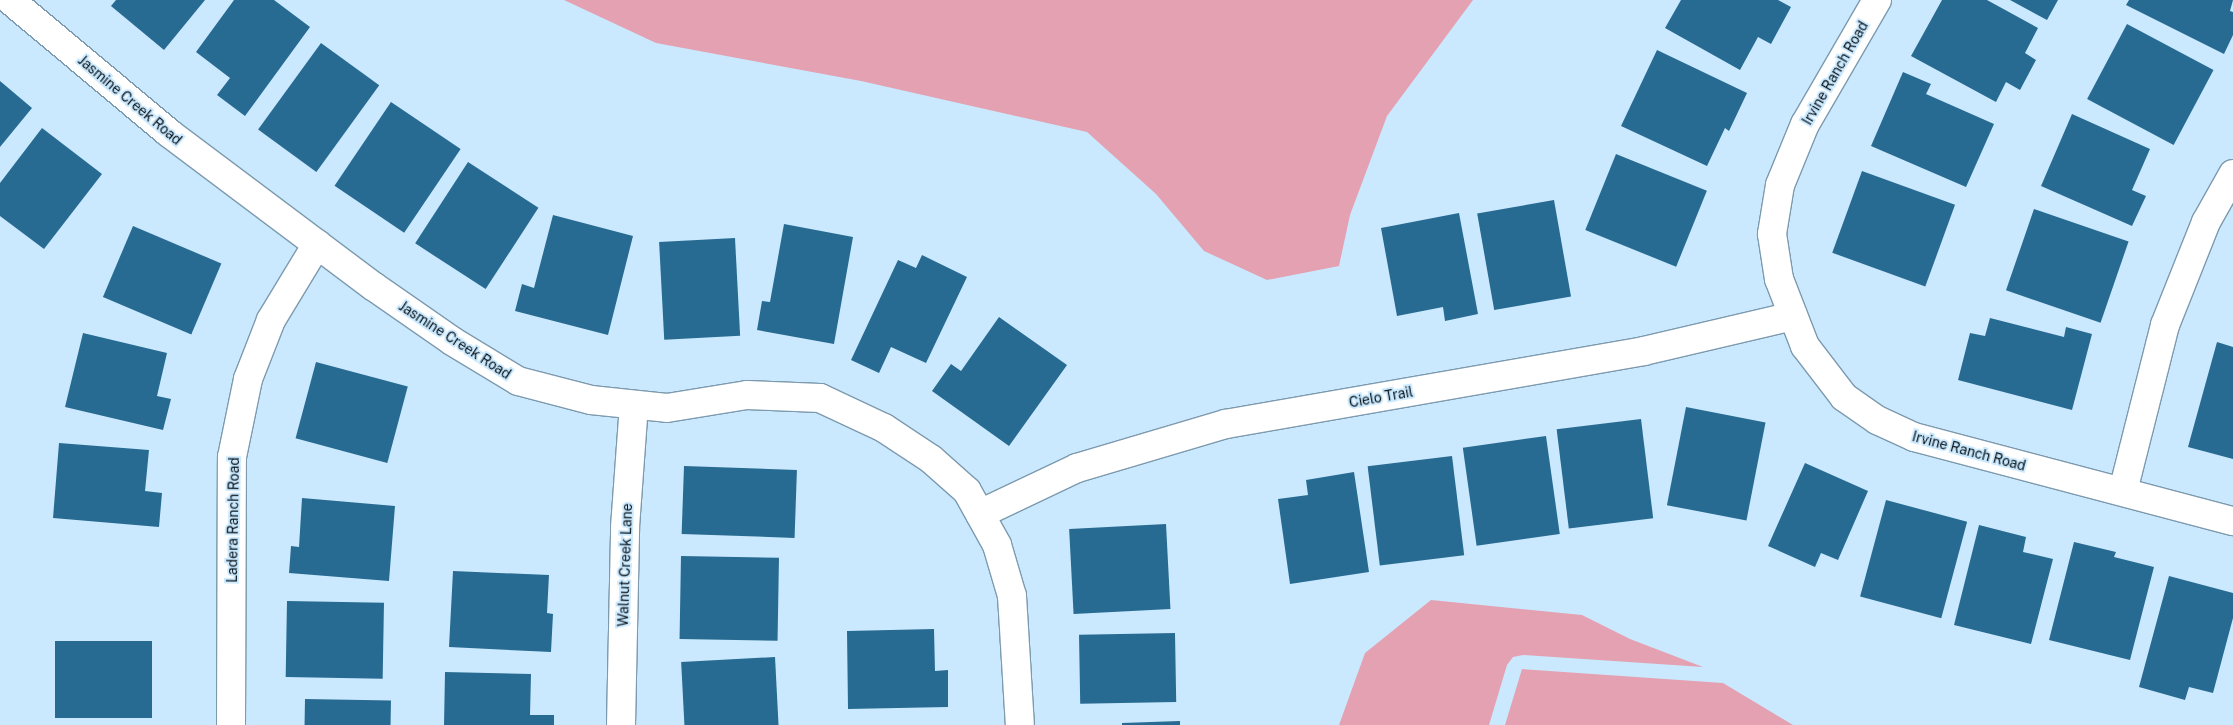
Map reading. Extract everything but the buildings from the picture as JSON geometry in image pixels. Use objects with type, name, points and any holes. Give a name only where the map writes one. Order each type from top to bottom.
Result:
[{"type":"street","name":"Jasmine Creek Road","points":[[10,0],[169,133],[317,244],[452,341],[518,381],[591,400],[666,408],[747,395],[820,398],[884,428],[930,459],[967,491],[998,545],[1012,596],[1020,725]]},
{"type":"street","name":"Irvine Ranch Road","points":[[1878,0],[1805,124],[1780,185],[1772,234],[1779,279],[1805,346],[1844,397],[1877,420],[1914,438],[2233,521]]},
{"type":"street","points":[[2123,491],[2166,324],[2206,222],[2233,174]]},
{"type":"street","name":"Ladera Ranch Road","points":[[231,725],[232,458],[248,380],[271,320],[317,244]]},
{"type":"street","name":"Cielo Trail","points":[[980,514],[1077,468],[1226,424],[1644,350],[1794,316]]},
{"type":"street","name":"Walnut Creek Lane","points":[[621,725],[625,527],[634,405]]},
{"type":"shaded area","points":[[564,0],[1473,0],[1387,116],[1350,215],[1339,266],[1267,280],[1204,251],[1156,194],[1087,132],[861,81],[656,43]]},
{"type":"shaded area","points":[[1431,600],[1582,615],[1630,639],[1703,667],[1523,655],[1513,657],[1507,665],[1489,725],[1339,725],[1365,653]]},
{"type":"shaded area","points":[[1522,669],[1723,683],[1793,725],[1505,725]]}]
